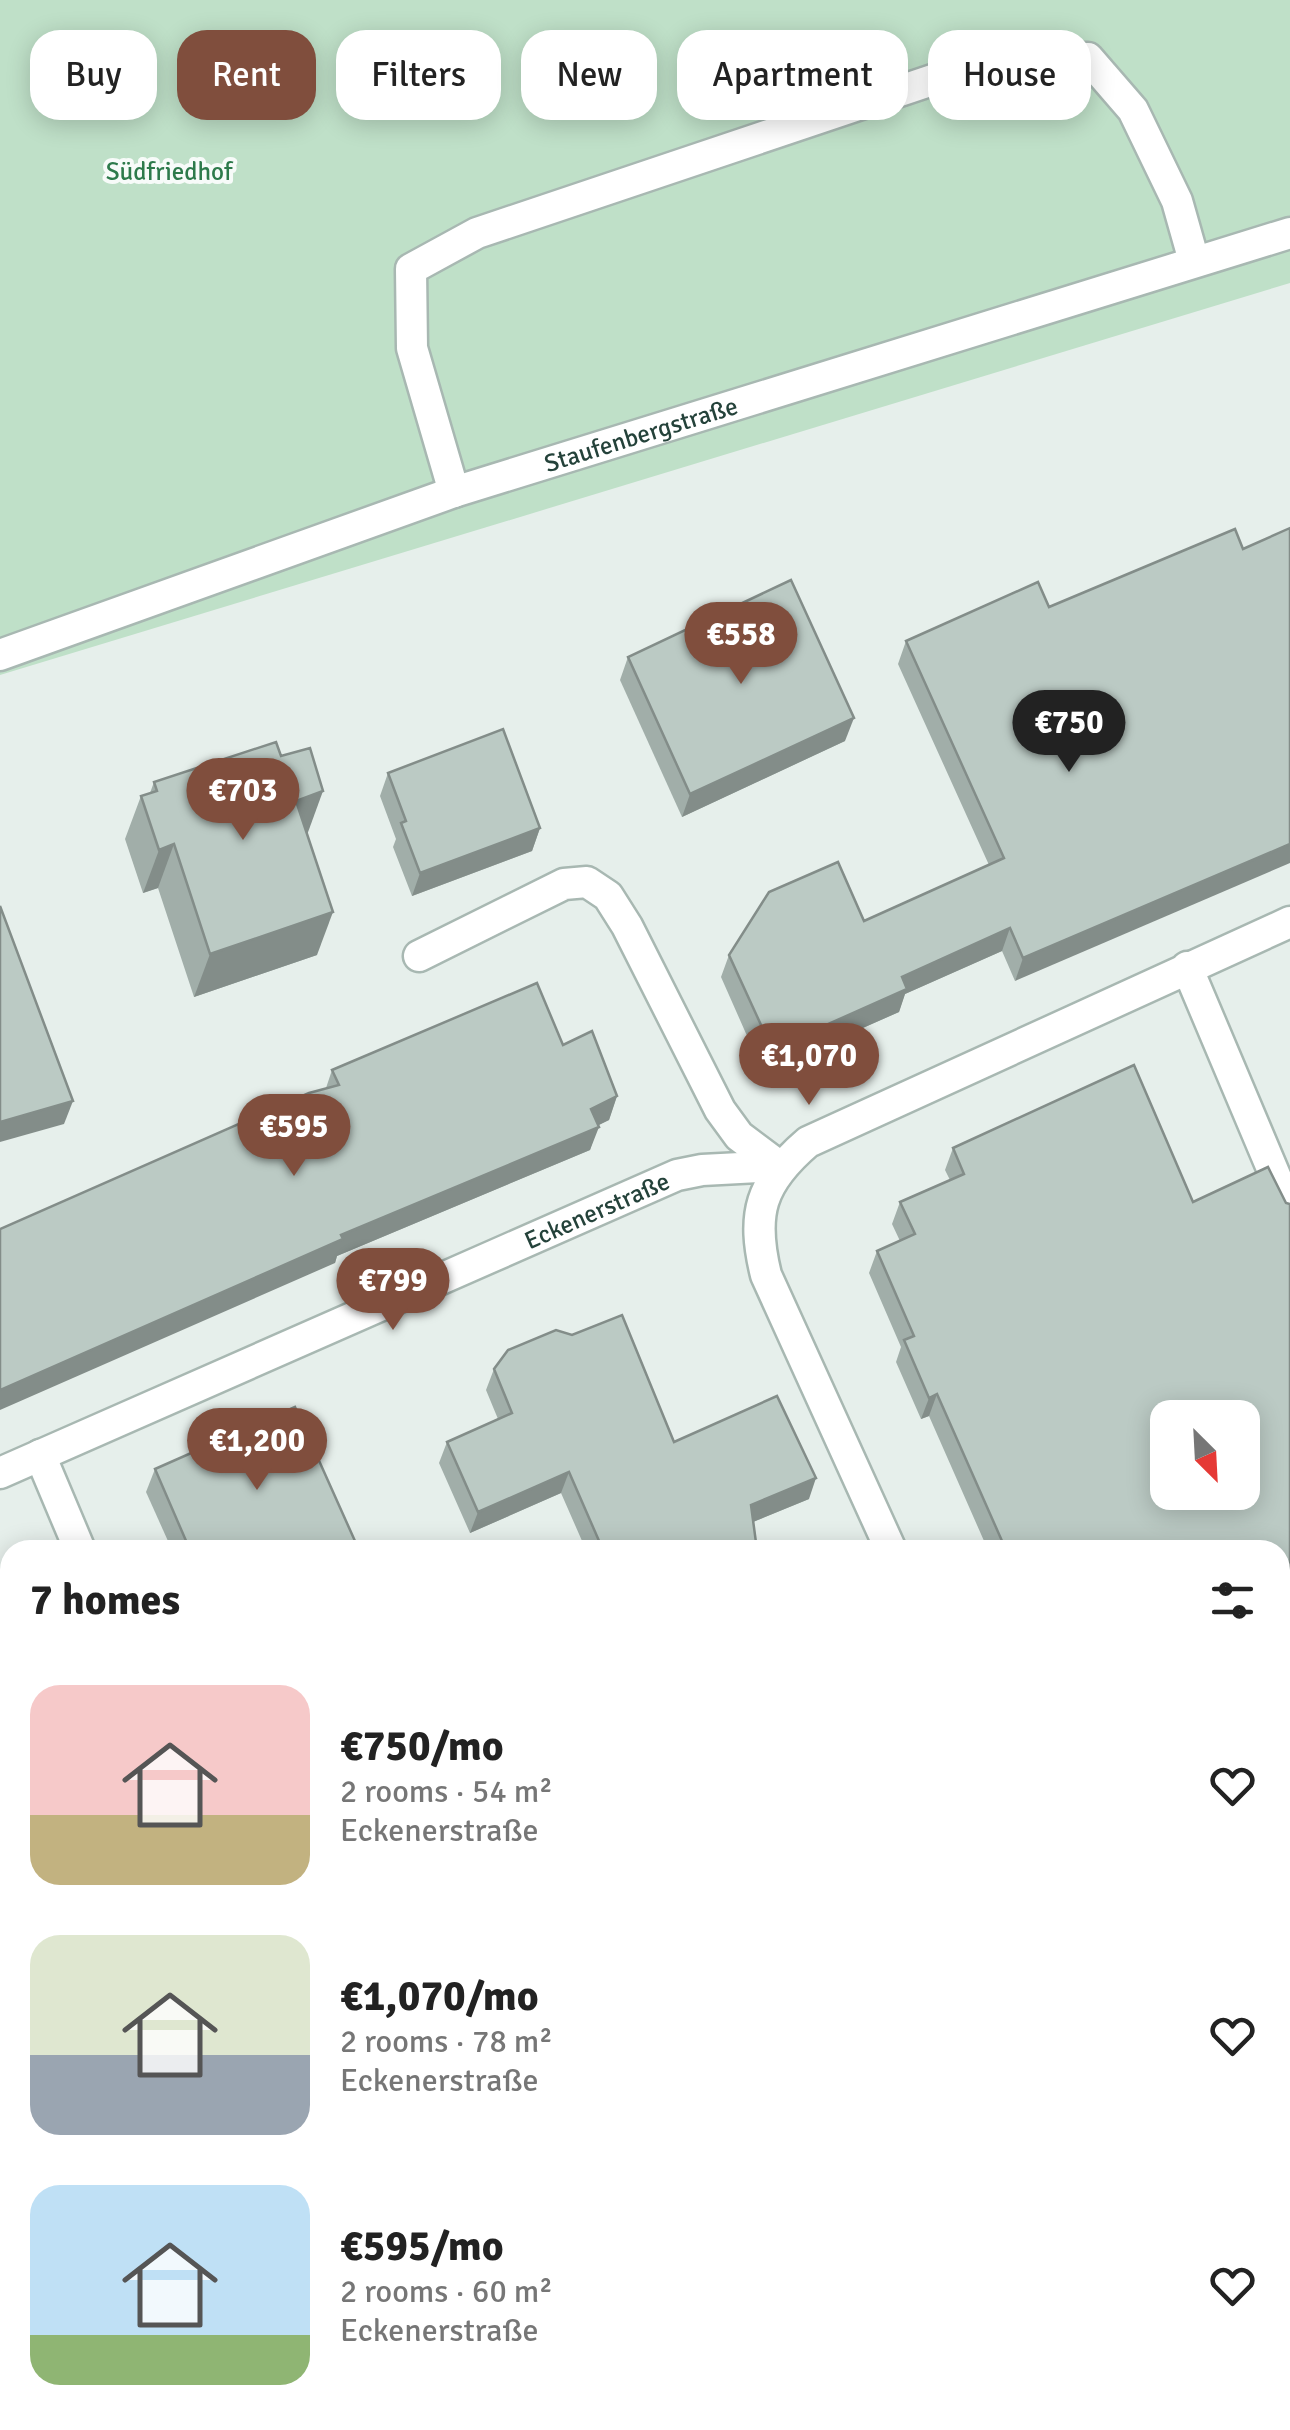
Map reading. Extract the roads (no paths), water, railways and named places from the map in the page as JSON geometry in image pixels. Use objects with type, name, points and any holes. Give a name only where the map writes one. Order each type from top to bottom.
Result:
[{"type":"street","points":[[454,492],[412,348],[411,269],[477,233],[995,59],[1088,58],[1134,110],[1177,201],[1194,260]]},
{"type":"street","name":"Staufenbergstraße","points":[[0,656],[454,492],[1290,233]]},
{"type":"street","points":[[419,956],[564,884],[587,882],[608,896],[627,926],[720,1110],[739,1136],[779,1166]]},
{"type":"street","points":[[886,1540],[766,1275],[757,1238],[765,1195],[779,1166],[808,1142],[1290,922]]},
{"type":"street","points":[[1188,968],[1290,1211]]},
{"type":"street","name":"Eckenerstraße","points":[[0,1473],[677,1175],[779,1166]]},
{"type":"street","points":[[40,1455],[76,1540]]},
{"type":"park label","name":"Südfriedhof","points":[[169,171]]}]
